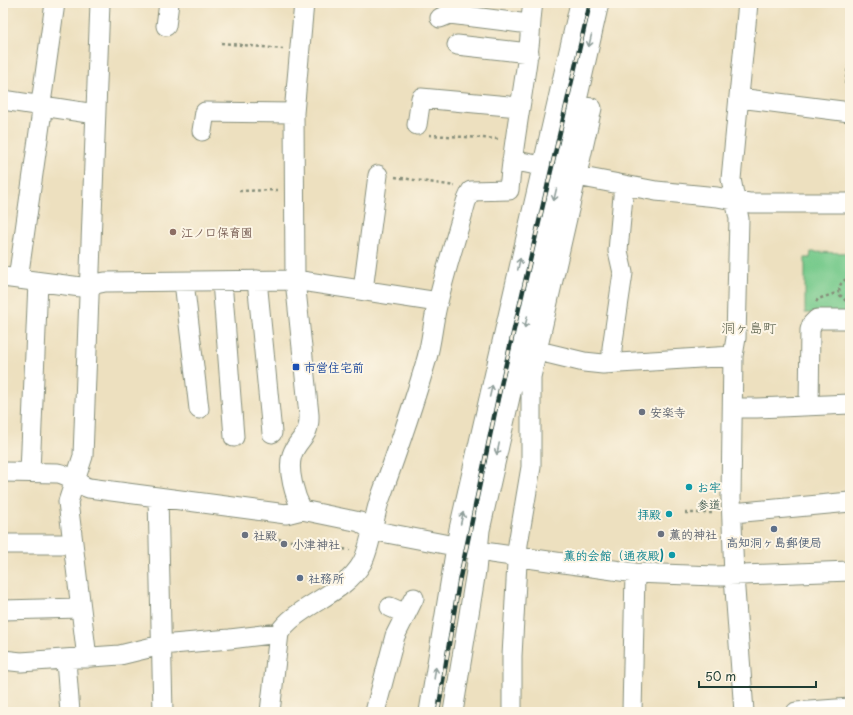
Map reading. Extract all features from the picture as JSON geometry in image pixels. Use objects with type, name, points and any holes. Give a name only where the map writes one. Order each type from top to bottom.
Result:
[{"type":"street","points":[[55,3],[42,105],[10,278],[81,287],[105,282],[295,280],[438,302]]},
{"type":"street","points":[[87,658],[68,502],[83,456],[100,3]]},
{"type":"street","points":[[166,26],[169,3]]},
{"type":"street","points":[[302,510],[293,492],[292,456],[309,430],[309,416],[295,280],[294,113],[304,3]]},
{"type":"street","points":[[270,712],[279,633],[285,624],[292,618],[325,598],[357,570],[366,554],[371,530],[427,356],[438,302],[466,202],[471,191],[509,190],[514,139],[529,53],[529,24],[533,3]]},
{"type":"street","points":[[429,712],[456,546],[541,166],[580,3]]},
{"type":"street","points":[[453,712],[480,530],[529,348],[569,174],[592,108],[576,106],[599,3]]},
{"type":"street","points":[[744,712],[734,576],[733,513],[731,497],[733,356],[736,338],[739,218],[731,179],[748,3]]},
{"type":"street","points":[[440,18],[450,14],[529,24]]},
{"type":"street","points":[[457,45],[529,53]]},
{"type":"street","points":[[419,130],[421,98],[519,107]]},
{"type":"street","points":[[739,98],[850,112]]},
{"type":"street","points":[[3,100],[95,114]]},
{"type":"street","points":[[202,132],[205,112],[294,113]]},
{"type":"street","points":[[512,160],[569,174],[656,191],[750,203],[850,203]]},
{"type":"street","points":[[363,290],[378,175]]},
{"type":"street","points":[[612,363],[612,348],[623,273],[618,251],[624,185]]},
{"type":"street","points":[[257,280],[272,433]]},
{"type":"street","points":[[222,281],[234,437]]},
{"type":"street","points":[[30,472],[38,282]]},
{"type":"street","points":[[184,282],[199,409]]},
{"type":"street","points":[[809,405],[810,330],[812,324],[817,319],[850,319]]},
{"type":"street","points":[[529,348],[584,362],[612,363],[733,356]]},
{"type":"street","points":[[512,712],[512,656],[517,556],[532,467],[531,377],[529,348]]},
{"type":"street","points":[[733,408],[850,404]]},
{"type":"street","points":[[3,472],[65,474],[89,488],[286,514],[302,510],[360,522],[371,530],[478,550],[635,573],[734,576],[850,571]]},
{"type":"street","points":[[158,497],[163,712]]},
{"type":"street","points":[[733,513],[850,502]]},
{"type":"street","points":[[3,544],[73,544]]},
{"type":"street","points":[[632,712],[635,573]]},
{"type":"street","points":[[375,712],[390,651],[398,610],[414,598]]},
{"type":"street","points":[[3,610],[80,608]]},
{"type":"street","points":[[3,660],[21,662],[120,655],[161,645],[279,633]]},
{"type":"street","points":[[66,660],[70,712]]},
{"type":"street","points":[[796,712],[850,708]]},
{"type":"path","points":[[221,43],[300,50]]},
{"type":"path","points":[[845,84],[850,55]]},
{"type":"path","points":[[419,130],[514,139]]},
{"type":"path","points":[[378,175],[462,187],[471,191]]},
{"type":"path","points":[[239,191],[294,190]]},
{"type":"path","points":[[850,278],[841,283],[839,291],[842,298],[850,302]]},
{"type":"path","name":"参道","points":[[685,513],[733,513]]},
{"type":"path","points":[[272,538],[351,550]]},
{"type":"green space","points":[[811,252],[850,253],[850,315],[805,313],[805,258],[810,258]]},
{"type":"railway","points":[[438,712],[459,582],[498,398],[590,3]]},
{"type":"place","name":"江ノ口保育園","points":[[173,232]]},
{"type":"place","name":"市営住宅前","points":[[296,367]]},
{"type":"place","name":"安楽寺","points":[[642,412]]},
{"type":"place","name":"お牢","points":[[689,487]]},
{"type":"place","name":"拝殿","points":[[669,514]]},
{"type":"place","name":"高知洞ヶ島郵便局","points":[[774,529]]},
{"type":"place","name":"薫的神社","points":[[661,534]]},
{"type":"place","name":"社殿","points":[[245,535]]},
{"type":"place","name":"小津神社","points":[[284,544]]},
{"type":"place","name":"薫的会館（通夜殿)","points":[[672,555]]},
{"type":"place","name":"社務所","points":[[300,578]]},
{"type":"district","name":"洞ヶ島町","points":[[749,327]]}]
